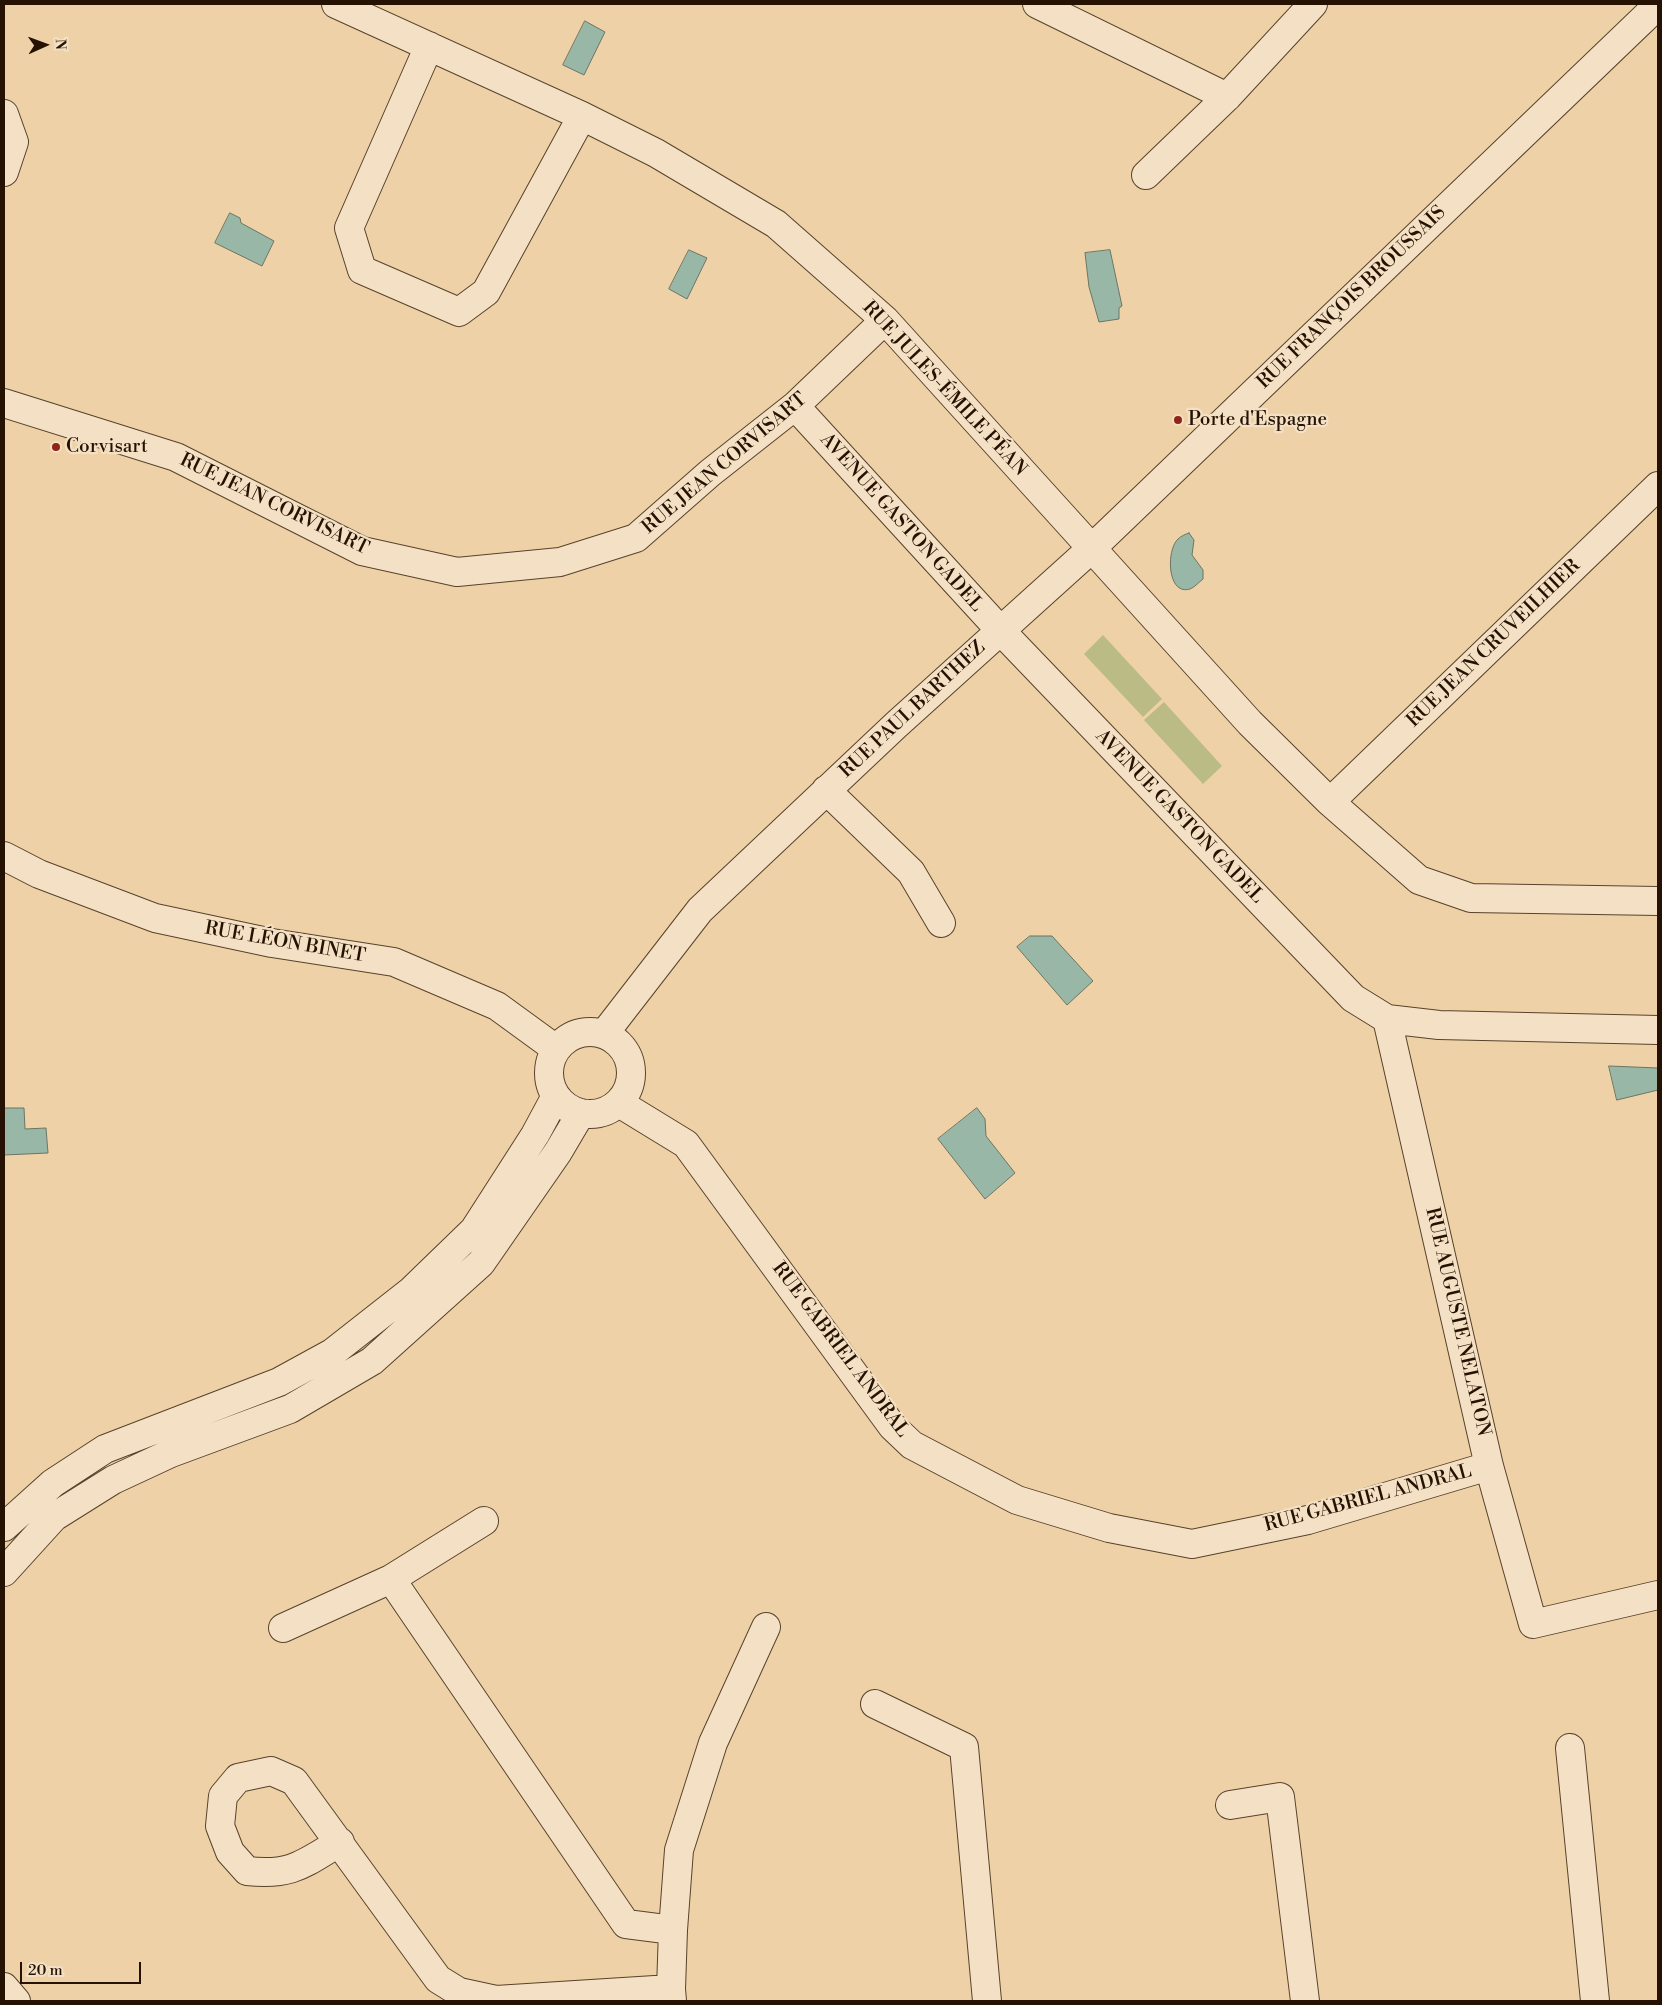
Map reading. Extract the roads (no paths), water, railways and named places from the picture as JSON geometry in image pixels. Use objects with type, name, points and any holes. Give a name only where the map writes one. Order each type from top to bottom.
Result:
[{"type":"street","name":"RUE JULES-ÉMILE PÉAN","points":[[336,4],[582,116],[656,153],[776,224],[885,320],[1091,549]]},
{"type":"street","points":[[1037,4],[1227,97]]},
{"type":"street","points":[[1146,175],[1227,97],[1313,4]]},
{"type":"street","name":"RUE FRANÇOIS BROUSSAIS","points":[[1000,630],[1091,549],[1658,4]]},
{"type":"street","points":[[429,46],[349,228],[362,270],[459,312],[486,292],[582,116]]},
{"type":"street","points":[[4,114],[14,142],[4,172]]},
{"type":"street","name":"RUE JEAN CORVISART","points":[[4,403],[176,457],[362,550],[457,572],[560,562],[636,538],[710,473],[795,406],[885,320]]},
{"type":"street","name":"AVENUE GASTON GADEL","points":[[795,406],[1000,630],[1354,998],[1387,1019],[1439,1025],[1658,1030]]},
{"type":"street","name":"RUE JEAN CRUVEILHIER","points":[[1330,802],[1658,486]]},
{"type":"street","points":[[1091,549],[1250,723],[1330,802],[1419,880],[1471,898],[1658,901]]},
{"type":"street","name":"RUE PAUL BARTHEZ","points":[[604,1034],[700,910],[826,790],[1000,630]]},
{"type":"street","name":"RUE PAUL BARTHEZ","points":[[826,790],[911,872],[941,923]]},
{"type":"street","name":"RUE LÉON BINET","points":[[4,856],[39,874],[155,918],[272,943],[394,962],[497,1006],[556,1049]]},
{"type":"street","name":"RUE AUGUSTE NELATON","points":[[1387,1019],[1490,1466],[1533,1624],[1658,1595]]},
{"type":"street","points":[[590,1032],[604,1034],[616,1041],[625,1051],[630,1064],[631,1078],[627,1092],[619,1103],[608,1110],[594,1114],[571,1110],[556,1096],[549,1072],[550,1060],[556,1049],[566,1040],[578,1034],[590,1032]]},
{"type":"street","points":[[4,1527],[53,1483],[105,1449],[279,1382],[332,1353],[411,1290],[474,1230],[535,1135],[556,1096]]},
{"type":"street","name":"RUE GABRIEL ANDRAL","points":[[619,1103],[686,1144],[892,1426],[912,1445],[1017,1500],[1109,1528],[1192,1544],[1308,1520],[1490,1466]]},
{"type":"street","points":[[4,1572],[54,1517],[113,1480],[171,1453],[290,1409],[372,1361],[481,1263],[558,1152],[581,1113]]},
{"type":"street","points":[[283,1628],[391,1580],[484,1521]]},
{"type":"street","points":[[391,1580],[626,1924],[673,1940]]},
{"type":"street","points":[[340,1842],[438,1979],[459,1992],[496,2001],[672,1995],[673,1940],[679,1850],[713,1743],[766,1627]]},
{"type":"street","points":[[875,1704],[964,1748],[987,2001]]},
{"type":"street","points":[[1570,1748],[1595,2001]]},
{"type":"street","points":[[1230,1805],[1280,1798],[1305,2001]]},
{"type":"street","points":[[4,1987],[16,2001]]},
{"type":"place","name":"Porte d'Espagne","points":[[1178,420]]},
{"type":"place","name":"Corvisart","points":[[56,447]]}]
